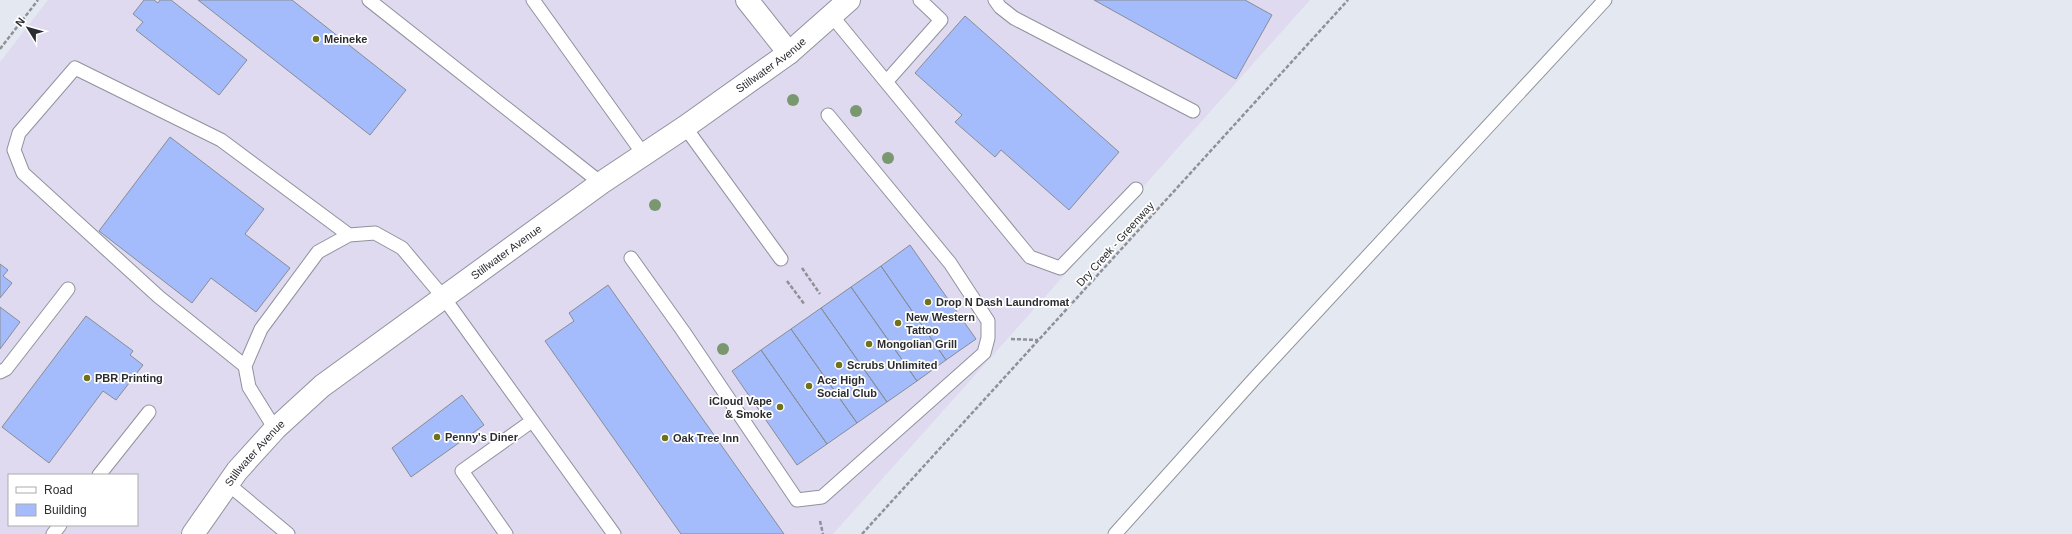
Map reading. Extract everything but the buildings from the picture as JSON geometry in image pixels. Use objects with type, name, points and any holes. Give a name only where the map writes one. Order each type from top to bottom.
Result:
[{"type":"street","points":[[747,0],[789,52]]},
{"type":"street","name":"Stillwater Avenue","points":[[193,534],[237,470],[275,429],[322,386],[601,183],[685,128],[789,52],[849,0]]},
{"type":"lane","points":[[369,0],[601,183]]},
{"type":"lane","points":[[534,0],[644,155]]},
{"type":"lane","points":[[886,82],[940,20],[920,0]]},
{"type":"lane","points":[[996,0],[1000,8],[1014,18],[1193,111]]},
{"type":"lane","points":[[1115,534],[1261,372],[1604,0]]},
{"type":"lane","points":[[832,16],[1030,257],[1060,268],[1136,189]]},
{"type":"lane","points":[[245,366],[159,297],[23,173],[14,150],[19,132],[76,68],[221,140],[349,235]]},
{"type":"lane","points":[[631,258],[683,331],[797,500],[822,497],[984,353],[988,338],[988,321],[950,263],[828,115]]},
{"type":"lane","points":[[685,128],[781,259]]},
{"type":"lane","points":[[275,429],[249,387],[245,366],[261,329],[318,252],[349,235],[375,233],[402,248],[444,298],[614,534]]},
{"type":"lane","points":[[0,372],[6,369],[68,289]]},
{"type":"lane","points":[[101,474],[149,412]]},
{"type":"lane","points":[[506,534],[462,472],[532,421]]},
{"type":"lane","points":[[228,484],[288,534]]},
{"type":"lane","points":[[53,534],[59,526]]},
{"type":"path","points":[[0,49],[38,0]]},
{"type":"path","name":"Dry Creek - Greenway","points":[[862,534],[1348,0]]},
{"type":"path","points":[[799,264],[820,294]]},
{"type":"path","points":[[783,276],[805,305]]},
{"type":"path","points":[[988,338],[1039,340]]},
{"type":"shaded area","points":[[48,0],[1310,0],[833,534],[0,534],[0,62]]},
{"type":"place","name":"Meineke","points":[[316,39]]},
{"type":"place","name":"Drop N Dash Laundromat","points":[[928,302]]},
{"type":"place","name":"New Western Tattoo","points":[[898,323]]},
{"type":"place","name":"Mongolian Grill","points":[[869,344]]},
{"type":"place","name":"Scrubs Unlimited","points":[[839,365]]},
{"type":"place","name":"PBR Printing","points":[[87,378]]},
{"type":"place","name":"Ace High Social Club","points":[[809,386]]},
{"type":"place","name":"iCloud Vape & Smoke","points":[[780,407]]},
{"type":"place","name":"Penny's Diner","points":[[437,437]]},
{"type":"place","name":"Oak Tree Inn","points":[[665,438]]}]
